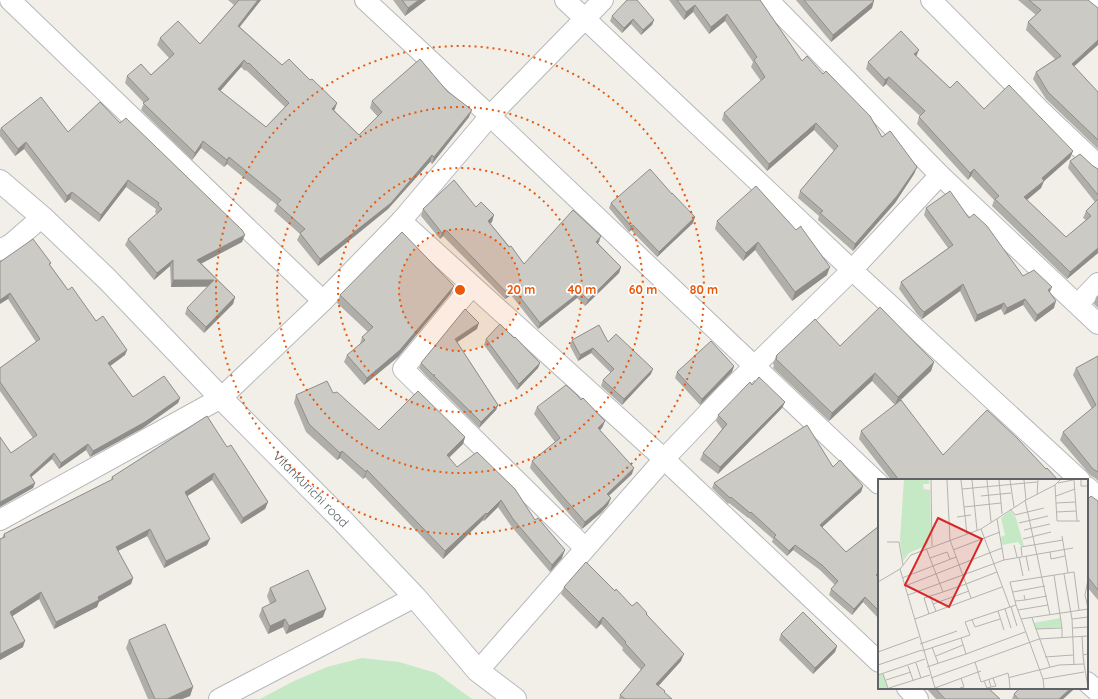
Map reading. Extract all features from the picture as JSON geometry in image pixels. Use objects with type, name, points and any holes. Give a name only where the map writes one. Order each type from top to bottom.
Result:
[{"type":"main road","name":"Vilankurichi road","points":[[0,181],[42,217],[107,279],[221,398],[340,518],[415,598],[478,671],[515,699]]},
{"type":"street","points":[[10,0],[323,301]]},
{"type":"street","points":[[365,0],[490,116],[878,483]]},
{"type":"street","points":[[565,0],[852,270],[1079,479]]},
{"type":"street","points":[[0,520],[221,398],[323,301],[400,221],[490,116],[603,0]]},
{"type":"street","points":[[768,0],[940,175],[1098,324]]},
{"type":"street","points":[[931,0],[1043,113],[1098,165]]},
{"type":"street","points":[[1094,0],[1098,4]]},
{"type":"street","points":[[478,671],[664,459],[726,394],[852,270],[940,175]]},
{"type":"street","points":[[0,250],[11,244],[42,217]]},
{"type":"street","points":[[400,221],[664,459],[878,661]]},
{"type":"street","points":[[1078,304],[1098,283]]},
{"type":"street","points":[[472,286],[403,369],[585,548]]},
{"type":"street","points":[[1088,488],[1098,497]]},
{"type":"street","points":[[220,699],[415,598]]},
{"type":"street","points":[[1088,683],[1098,692]]},
{"type":"street","points":[[908,689],[918,699]]},
{"type":"green space","points":[[362,658],[399,662],[436,673],[472,699],[260,699],[294,681],[327,667]]},
{"type":"building","points":[[239,0],[258,0],[238,26],[282,65],[289,59],[310,80],[312,79],[337,103],[332,109],[359,135],[382,112],[372,101],[420,59],[447,91],[472,110],[434,157],[432,155],[391,203],[320,259],[300,233],[305,229],[277,204],[281,200],[229,157],[227,160],[203,141],[195,153],[143,103],[149,99],[127,76],[141,64],[151,75],[174,54],[160,38],[178,21],[200,44]],"holes":[[[244,60],[248,64],[249,63],[289,103],[266,127],[218,89]]]},
{"type":"building","points":[[402,0],[419,0],[408,8]]},
{"type":"building","points":[[627,0],[637,0],[654,20],[643,30],[633,19],[624,28],[612,16]]},
{"type":"building","points":[[677,0],[760,0],[802,61],[807,56],[823,74],[826,71],[870,116],[882,137],[890,131],[891,132],[917,167],[897,196],[855,244],[820,213],[823,211],[800,191],[838,146],[816,123],[769,164],[724,113],[765,77],[754,60],[757,57],[727,14],[711,27],[695,5],[686,12]]},
{"type":"building","points":[[804,0],[873,0],[874,1],[833,35]]},
{"type":"building","points":[[1029,0],[1088,0],[1098,8],[1098,40],[1072,64],[1098,92],[1098,140],[1048,92],[1036,72],[1061,56],[1028,22],[1041,10]]},
{"type":"building","points":[[901,31],[919,50],[914,54],[950,88],[957,81],[984,109],[1009,85],[1073,151],[1042,178],[1044,181],[1024,197],[1066,237],[1091,216],[1086,211],[1098,199],[1098,248],[1070,272],[995,199],[999,196],[974,169],[970,173],[919,117],[925,111],[889,77],[885,80],[868,62]]},
{"type":"building","points":[[41,97],[68,132],[100,102],[120,123],[126,118],[242,230],[245,235],[197,260],[235,297],[206,327],[187,308],[214,280],[173,280],[173,260],[157,273],[128,239],[162,209],[158,205],[159,203],[128,180],[101,215],[72,192],[67,196],[26,142],[18,149],[1,128]]},
{"type":"building","points":[[1080,154],[1098,169],[1098,195],[1070,161]]},
{"type":"building","points":[[650,169],[695,217],[659,252],[633,225],[631,226],[611,203]]},
{"type":"building","points":[[454,180],[476,207],[481,202],[494,215],[488,221],[509,247],[511,246],[524,264],[573,210],[601,236],[596,242],[621,267],[588,300],[580,292],[540,323],[513,288],[507,293],[446,230],[442,233],[423,209]]},
{"type":"building","points":[[756,186],[796,230],[801,226],[830,267],[795,292],[758,242],[746,253],[717,221]]},
{"type":"building","points":[[950,191],[969,218],[974,214],[987,226],[1023,276],[1034,270],[1052,287],[1048,290],[1056,301],[1037,315],[1025,299],[1007,308],[1004,303],[977,315],[963,284],[924,312],[919,307],[901,282],[953,245],[926,208]]},
{"type":"building","points":[[402,232],[454,286],[400,350],[367,378],[347,355],[365,340],[362,337],[373,327],[340,295]]},
{"type":"building","points":[[33,239],[51,263],[49,264],[68,290],[72,287],[96,321],[103,316],[127,350],[108,363],[133,397],[164,376],[180,398],[145,422],[93,451],[88,444],[61,463],[54,453],[30,475],[35,483],[0,502],[0,437],[11,453],[37,435],[0,382],[0,368],[40,339],[10,293],[0,300],[0,262]]},
{"type":"building","points":[[880,307],[934,362],[898,397],[875,373],[832,413],[776,359],[776,356],[815,319],[840,346]]},
{"type":"building","points":[[465,309],[479,323],[455,339],[498,405],[481,422],[434,376],[435,375],[433,375],[421,363]]},
{"type":"building","points":[[500,324],[540,363],[519,384],[486,339]]},
{"type":"building","points":[[599,325],[608,342],[616,334],[653,369],[624,399],[603,380],[614,369],[593,348],[580,355],[572,340]]},
{"type":"building","points":[[711,341],[734,366],[702,399],[677,372]]},
{"type":"building","points":[[1098,356],[1098,472],[1093,469],[1063,432],[1096,405],[1076,368]]},
{"type":"building","points":[[759,377],[785,402],[720,467],[703,453],[727,424],[718,415],[750,382],[752,385]]},
{"type":"building","points":[[327,381],[333,393],[337,392],[379,430],[418,391],[465,437],[447,455],[457,467],[477,452],[515,489],[535,520],[538,518],[565,550],[552,565],[513,519],[501,500],[445,551],[367,470],[366,472],[342,451],[340,453],[309,424],[296,395]]},
{"type":"building","points":[[566,385],[581,400],[583,398],[605,421],[598,428],[634,468],[607,494],[611,498],[604,506],[585,522],[532,461],[560,438],[537,407]]},
{"type":"building","points":[[901,400],[943,455],[987,410],[1057,479],[898,479],[861,431]]},
{"type":"building","points":[[207,416],[227,447],[231,445],[268,502],[243,518],[214,473],[185,492],[210,539],[166,561],[150,529],[116,547],[133,578],[98,597],[99,600],[56,622],[41,592],[10,612],[25,641],[0,654],[0,539],[5,537],[4,534],[113,479],[112,477]]},
{"type":"building","points":[[807,425],[833,467],[840,460],[863,486],[820,525],[846,552],[878,527],[878,573],[876,575],[878,576],[878,610],[865,597],[854,609],[831,589],[838,581],[822,565],[795,545],[789,551],[774,537],[776,535],[751,512],[750,513],[731,497],[730,498],[714,483]]},
{"type":"building","points":[[1091,496],[1098,501],[1098,590],[1088,577],[1088,499]]},
{"type":"building","points":[[586,562],[615,591],[616,589],[632,606],[637,602],[647,613],[646,614],[684,654],[656,684],[672,699],[625,699],[620,695],[645,665],[603,617],[599,622],[564,587]]},
{"type":"building","points":[[308,570],[326,609],[289,626],[285,619],[270,626],[262,608],[276,601],[270,588]]},
{"type":"building","points":[[803,612],[837,646],[815,668],[781,634]]},
{"type":"building","points":[[165,624],[193,687],[167,699],[155,699],[129,640]]},
{"type":"building","points":[[936,689],[989,689],[1000,699],[945,699]]},
{"type":"building","points":[[1019,689],[1070,689],[1059,699],[1018,699],[1014,694]]}]
